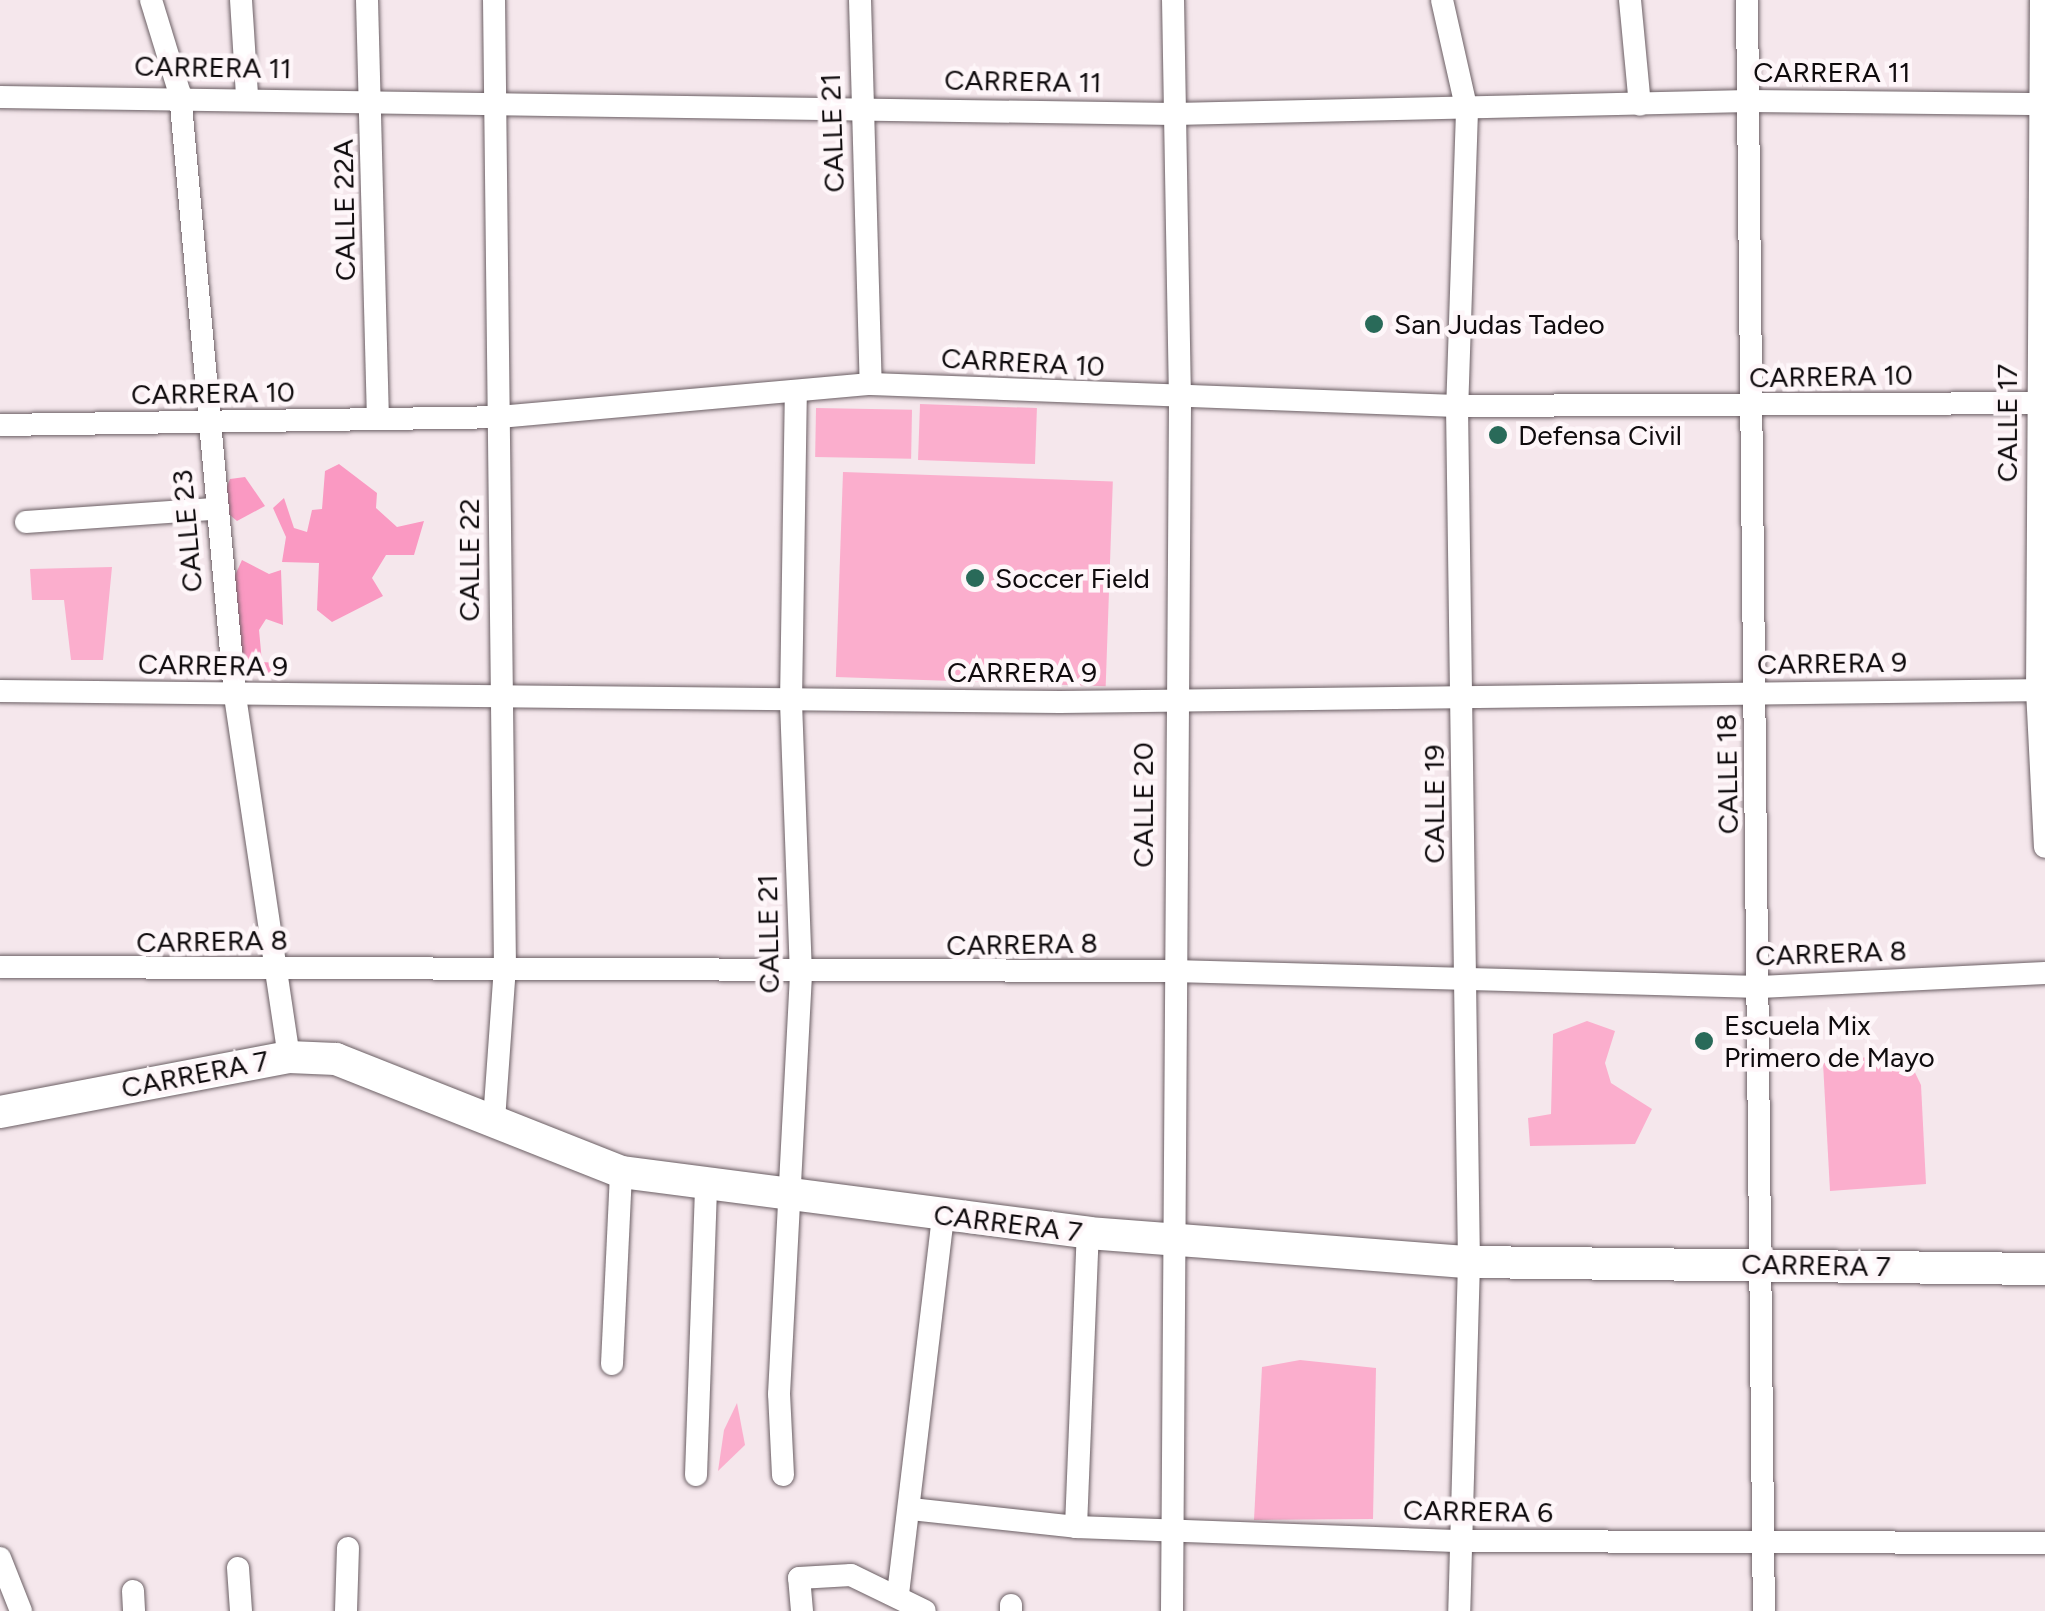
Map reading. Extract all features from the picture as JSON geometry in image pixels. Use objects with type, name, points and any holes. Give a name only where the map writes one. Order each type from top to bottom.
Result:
[{"type":"street","name":"CALLE 23","points":[[151,0],[180,94],[214,509],[234,696],[289,1057]]},
{"type":"street","points":[[241,0],[247,94]]},
{"type":"street","name":"CALLE 22A","points":[[366,0],[372,104],[378,419]]},
{"type":"street","name":"CALLE 22","points":[[494,0],[492,109],[504,968],[494,1120]]},
{"type":"street","name":"CALLE 21","points":[[860,0],[860,108],[872,384]]},
{"type":"street","name":"CALLE 20","points":[[1172,1611],[1170,1530],[1177,1242],[1174,702],[1180,400],[1173,0]]},
{"type":"street","name":"CALLE 19","points":[[1442,0],[1467,111],[1457,406],[1469,1262],[1459,1611]]},
{"type":"street","points":[[1630,0],[1640,105]]},
{"type":"street","name":"CALLE 18","points":[[1748,0],[1768,1546],[1764,1611]]},
{"type":"street","name":"CALLE 17","points":[[2042,0],[2041,690],[2045,847]]},
{"type":"street","name":"CARRERA 11","points":[[0,97],[247,94],[492,109],[860,108],[1174,114],[1467,111],[1749,101],[2043,104]]},
{"type":"street","name":"CARRERA 10","points":[[0,425],[499,417],[872,384],[1180,400],[1457,406],[2041,403]]},
{"type":"street","name":"CALLE 21","points":[[783,1475],[779,1394],[801,975],[791,702],[796,392]]},
{"type":"street","points":[[26,522],[214,509]]},
{"type":"street","name":"CARRERA 9","points":[[0,691],[791,702],[1174,702],[2041,690]]},
{"type":"street","name":"CARRERA 8","points":[[0,967],[504,968],[801,975],[1173,972],[1760,987],[2045,973]]},
{"type":"street","name":"CARRERA 7","points":[[0,1112],[289,1057],[336,1059],[494,1120],[534,1144],[620,1172],[1088,1232],[1469,1262],[2045,1269]]},
{"type":"street","points":[[612,1364],[620,1172]]},
{"type":"street","points":[[696,1475],[706,1185]]},
{"type":"street","points":[[898,1594],[943,1214]]},
{"type":"street","points":[[1076,1527],[1088,1232]]},
{"type":"street","name":"CARRERA 6","points":[[911,1509],[1076,1527],[1462,1542],[1768,1546],[2045,1542]]},
{"type":"street","points":[[346,1611],[348,1548]]},
{"type":"street","points":[[0,1558],[21,1611]]},
{"type":"street","points":[[238,1568],[241,1611]]},
{"type":"street","points":[[802,1611],[799,1578],[851,1575],[898,1594],[925,1611]]},
{"type":"shaded area","points":[[920,404],[1037,408],[1035,464],[918,460]]},
{"type":"shaded area","points":[[816,408],[912,410],[911,459],[815,457]]},
{"type":"shaded area","points":[[339,464],[377,493],[376,508],[397,527],[424,521],[414,555],[386,555],[372,578],[383,596],[332,622],[317,610],[319,563],[282,562],[286,537],[273,508],[284,498],[294,528],[307,532],[312,510],[322,509],[325,471]]},
{"type":"shaded area","name":"Soccer Field","points":[[843,472],[1113,481],[1106,686],[836,677]]},
{"type":"shaded area","points":[[245,477],[265,506],[237,521],[219,506],[230,479]]},
{"type":"shaded area","points":[[242,560],[269,574],[281,570],[283,625],[266,619],[259,630],[262,662],[277,663],[277,676],[237,672],[232,582]]},
{"type":"shaded area","points":[[112,567],[103,660],[71,660],[64,600],[32,600],[30,569]]},
{"type":"shaded area","points":[[1587,1021],[1615,1031],[1605,1063],[1611,1083],[1652,1109],[1635,1144],[1530,1146],[1528,1118],[1551,1114],[1553,1034]]},
{"type":"shaded area","points":[[1905,1052],[1921,1085],[1926,1184],[1830,1191],[1823,1063]]},
{"type":"shaded area","points":[[1300,1360],[1376,1368],[1373,1519],[1254,1520],[1262,1367]]},
{"type":"shaded area","points":[[737,1403],[745,1445],[718,1471],[724,1430]]},
{"type":"place","name":"San Judas Tadeo","points":[[1374,324]]},
{"type":"place","name":"Defensa Civil","points":[[1498,435]]},
{"type":"place","name":"Soccer Field","points":[[975,578]]},
{"type":"place","name":"Escuela Mix Primero de Mayo","points":[[1704,1041]]}]
